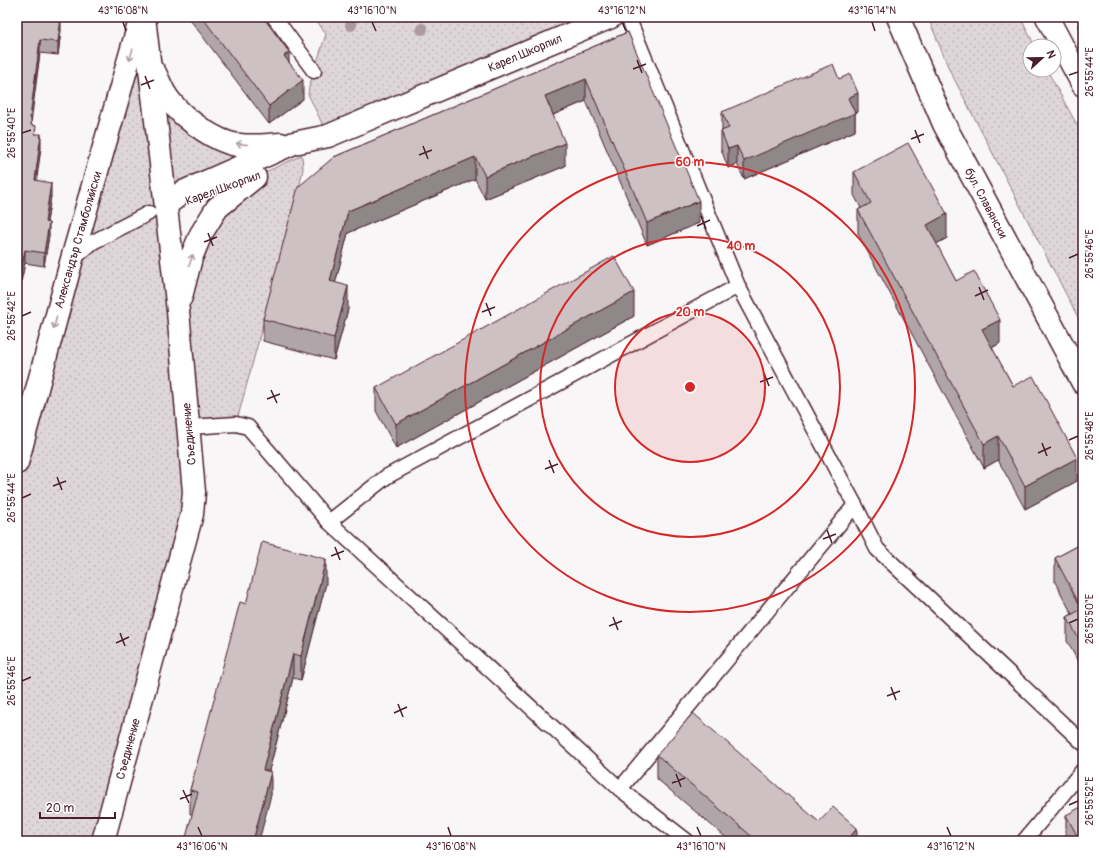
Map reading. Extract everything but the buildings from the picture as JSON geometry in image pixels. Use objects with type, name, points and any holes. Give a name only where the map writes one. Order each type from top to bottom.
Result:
[{"type":"street","name":"Съединение","points":[[103,841],[192,514],[194,492],[178,311],[157,209],[149,60],[142,17]]},
{"type":"street","name":"Александър Стамболийски","points":[[17,463],[25,402],[72,259],[142,17]]},
{"type":"street","name":"бул. Славянски","points":[[898,17],[944,124],[1083,384]]},
{"type":"street","points":[[1046,17],[1083,85]]},
{"type":"street","name":"Карел Шкорпил","points":[[157,209],[183,192],[294,144],[328,136],[600,19]]},
{"type":"street","points":[[149,60],[165,94],[195,125],[209,134],[230,143],[252,146],[294,144]]},
{"type":"street","name":"Карел Шкорпил","points":[[157,209],[189,202],[255,177],[302,155],[328,136]]},
{"type":"street","points":[[178,311],[191,258],[201,234],[217,208],[255,177]]},
{"type":"lane","points":[[274,17],[314,71]]},
{"type":"lane","points":[[628,17],[738,286],[877,549],[1083,743]]},
{"type":"lane","points":[[72,259],[93,242],[157,209]]},
{"type":"lane","points":[[329,522],[386,477],[738,286]]},
{"type":"lane","points":[[189,427],[236,424],[248,428],[329,522],[620,789],[687,841]]},
{"type":"lane","points":[[620,789],[855,505]]},
{"type":"lane","points":[[1024,841],[1083,770]]},
{"type":"shaded area","points":[[141,17],[149,60],[209,134],[294,143],[166,205],[178,310],[191,258],[255,177],[302,155],[303,169],[296,203],[236,424],[189,427],[194,492],[103,841],[17,841],[17,463]]},
{"type":"shaded area","points":[[314,17],[611,17],[328,136],[308,94],[326,34]]},
{"type":"shaded area","points":[[928,17],[1020,17],[1031,38],[1022,38],[1022,78],[1051,78],[1083,136],[1083,327],[949,69]]}]
